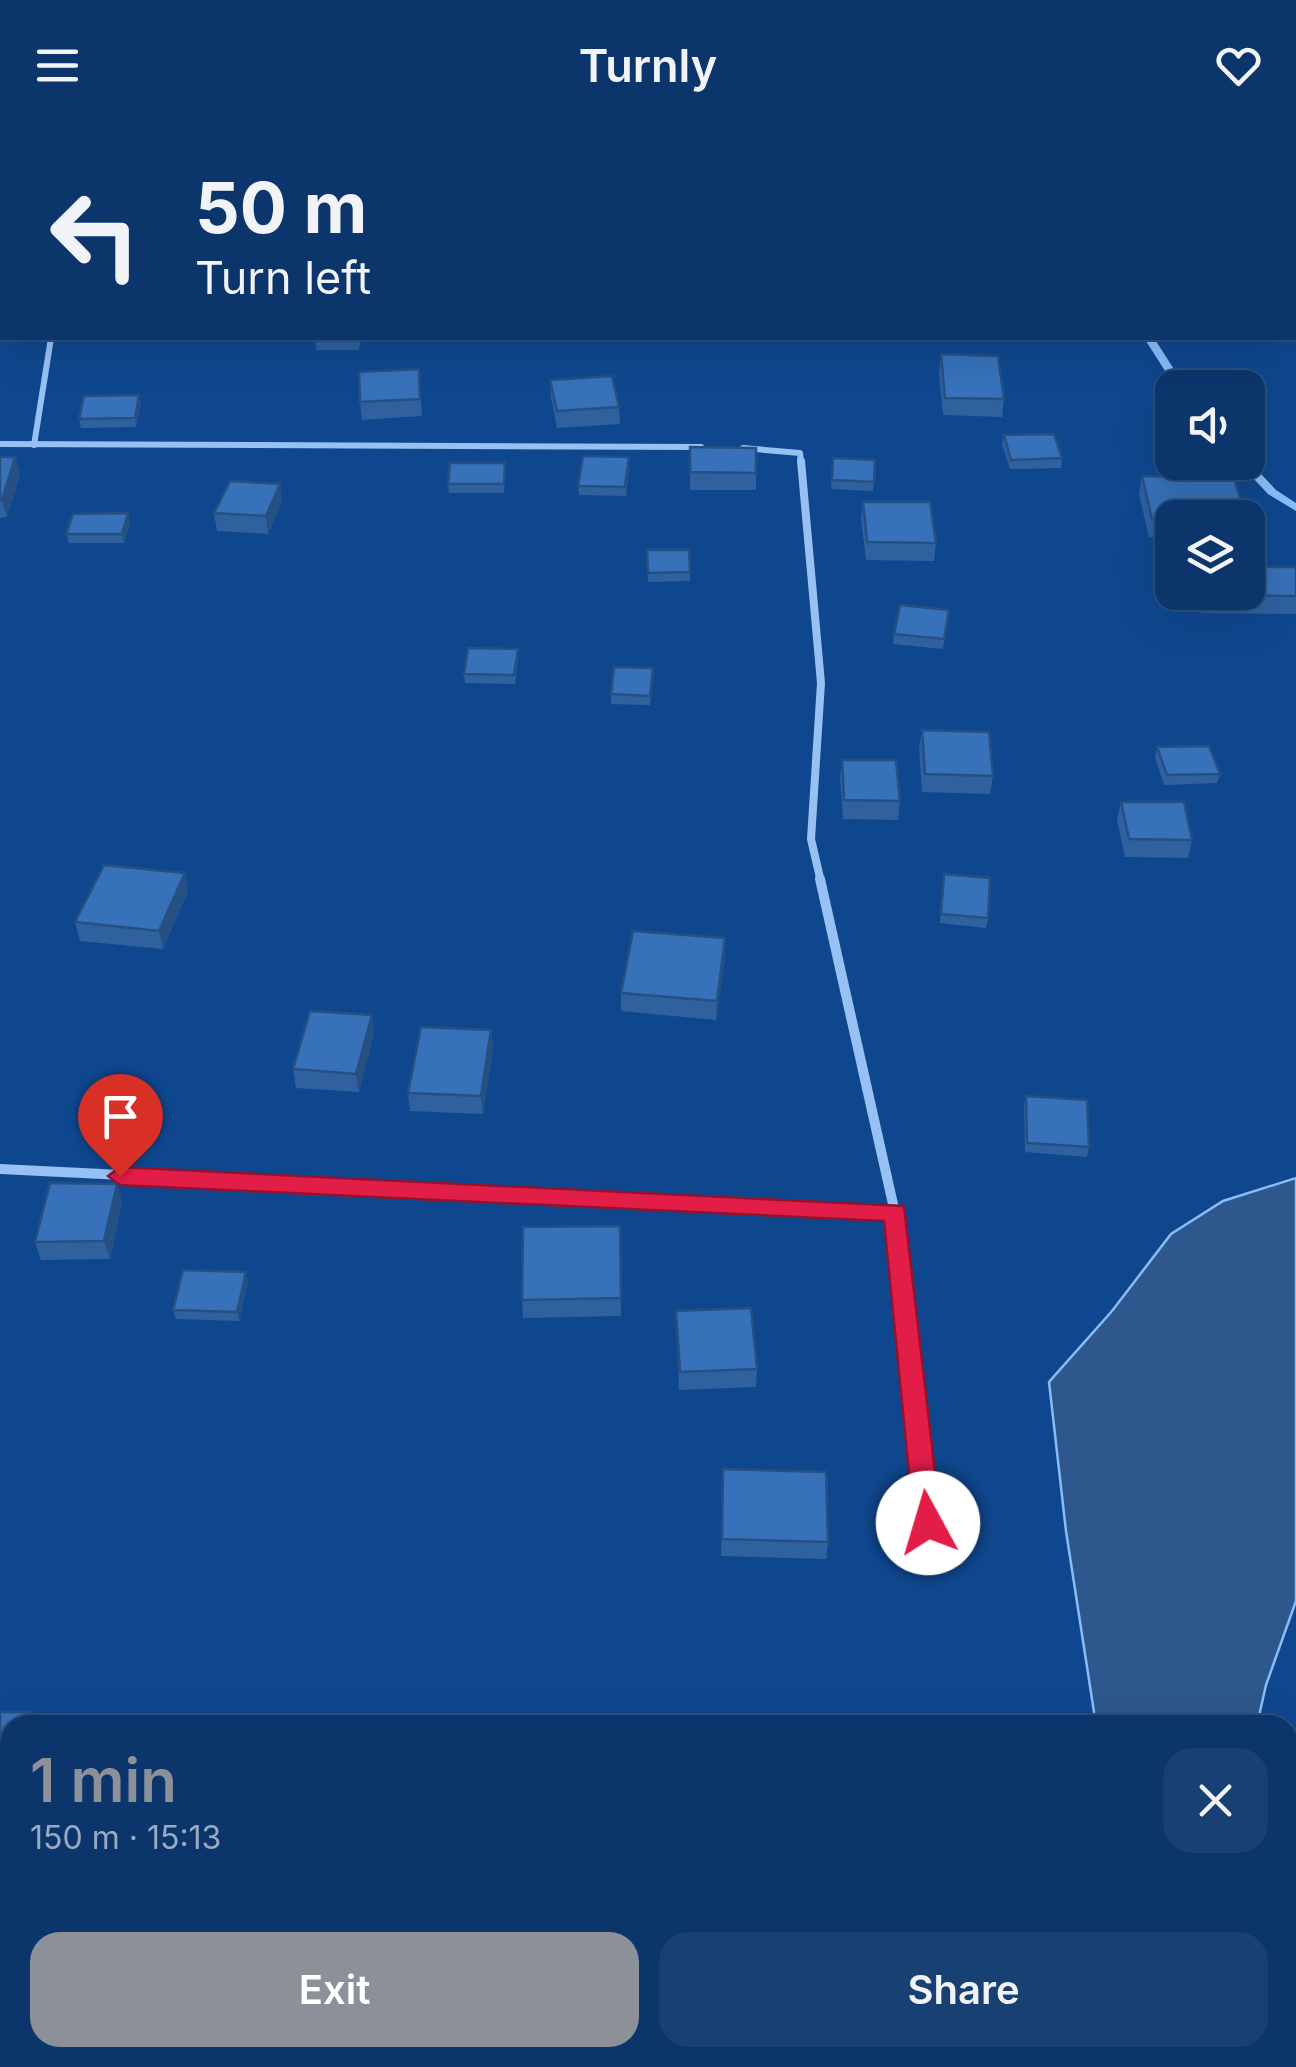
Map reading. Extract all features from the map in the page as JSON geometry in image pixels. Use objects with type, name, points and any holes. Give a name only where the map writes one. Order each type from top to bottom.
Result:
[{"type":"street","points":[[34,445],[52,340]]},
{"type":"street","points":[[0,444],[713,448]]},
{"type":"street","points":[[733,448],[800,453],[821,683],[811,839],[895,1213],[932,1562]]},
{"type":"street","points":[[0,1169],[895,1213]]},
{"type":"water","points":[[1296,1178],[1296,1601],[1259,1715],[1094,1715],[1066,1531],[1049,1382],[1112,1311],[1171,1234],[1223,1201]]},
{"type":"building","points":[[941,354],[998,356],[1004,399],[945,398]]},
{"type":"building","points":[[419,369],[420,399],[360,402],[359,372]]},
{"type":"building","points":[[612,376],[619,407],[557,411],[550,380]]},
{"type":"building","points":[[139,395],[135,418],[79,419],[84,396]]},
{"type":"building","points":[[1054,434],[1062,458],[1011,460],[1004,435]]},
{"type":"building","points":[[690,447],[756,448],[756,473],[690,472]]},
{"type":"building","points":[[583,456],[629,457],[625,487],[578,486]]},
{"type":"building","points":[[0,457],[15,457],[2,500],[0,500]]},
{"type":"building","points":[[833,458],[875,460],[874,482],[832,480]]},
{"type":"building","points":[[450,463],[505,463],[504,484],[448,484]]},
{"type":"building","points":[[1142,476],[1155,476],[1155,480],[1235,480],[1241,500],[1155,500],[1152,519]]},
{"type":"building","points":[[230,481],[280,484],[266,516],[214,513]]},
{"type":"building","points":[[863,502],[930,502],[936,543],[867,542]]},
{"type":"building","points":[[128,513],[122,534],[66,534],[73,514]]},
{"type":"building","points":[[647,550],[689,550],[690,572],[648,573]]},
{"type":"building","points":[[1265,567],[1296,567],[1296,596],[1265,596]]},
{"type":"building","points":[[900,605],[949,610],[944,639],[894,634]]},
{"type":"building","points":[[468,648],[518,649],[514,675],[464,674]]},
{"type":"building","points":[[614,667],[653,668],[650,696],[611,694]]},
{"type":"building","points":[[922,730],[989,732],[993,776],[925,774]]},
{"type":"building","points":[[1209,746],[1220,774],[1167,775],[1157,747]]},
{"type":"building","points":[[842,760],[896,760],[900,801],[844,800]]},
{"type":"building","points":[[1121,802],[1184,802],[1192,840],[1129,839]]},
{"type":"building","points":[[104,865],[185,873],[159,931],[75,922]]},
{"type":"building","points":[[944,874],[990,878],[988,918],[941,914]]},
{"type":"building","points":[[633,931],[725,938],[717,1001],[621,993]]},
{"type":"building","points":[[310,1011],[372,1015],[356,1074],[293,1069]]},
{"type":"building","points":[[421,1027],[491,1030],[481,1096],[408,1093]]},
{"type":"building","points":[[1026,1096],[1087,1100],[1089,1147],[1027,1143]]},
{"type":"building","points":[[50,1183],[117,1184],[104,1241],[35,1242]]},
{"type":"building","points":[[620,1226],[621,1298],[522,1300],[523,1227]]},
{"type":"building","points":[[183,1270],[246,1272],[237,1312],[173,1310]]},
{"type":"building","points":[[751,1308],[757,1369],[680,1372],[676,1311]]},
{"type":"building","points":[[723,1469],[826,1472],[828,1542],[722,1539]]},
{"type":"building","points":[[0,1712],[32,1712],[31,1715]]},
{"type":"waterway","points":[[1150,340],[1169,370]]},
{"type":"waterway","points":[[1260,480],[1296,508]]},
{"type":"route","points":[[120,1176],[895,1213],[928,1523]]}]
